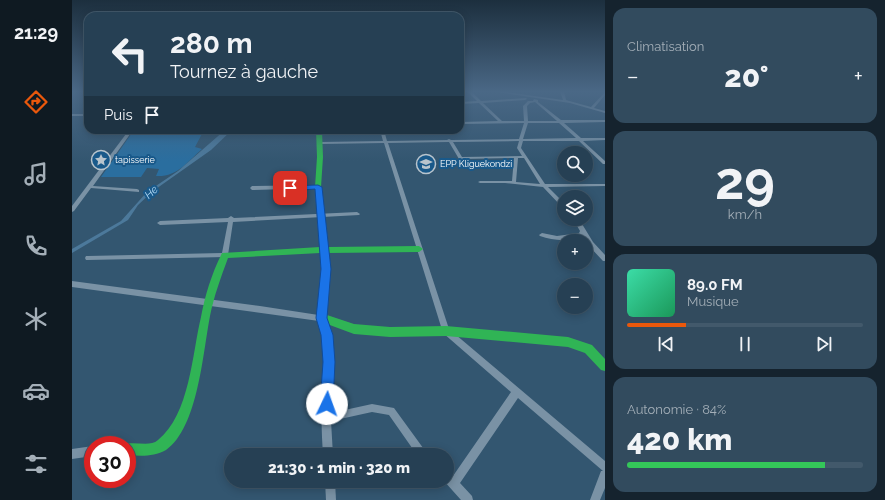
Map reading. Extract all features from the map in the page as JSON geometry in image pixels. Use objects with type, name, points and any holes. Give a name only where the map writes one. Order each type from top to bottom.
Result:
[{"type":"street","points":[[494,114],[502,123]]},
{"type":"street","points":[[526,114],[526,122],[519,148],[523,157],[544,186],[557,199]]},
{"type":"street","points":[[552,114],[605,162]]},
{"type":"street","points":[[72,115],[84,115]]},
{"type":"street","points":[[464,123],[605,122]]},
{"type":"street","points":[[72,210],[91,187],[128,134]]},
{"type":"street","points":[[319,134],[318,187],[326,269],[322,318],[327,335],[329,362],[326,418],[328,448]]},
{"type":"street","points":[[383,134],[446,331],[516,393],[605,467]]},
{"type":"street","points":[[320,143],[605,139]]},
{"type":"street","points":[[449,140],[461,158],[523,157]]},
{"type":"street","points":[[514,183],[516,157]]},
{"type":"street","points":[[480,182],[544,186],[605,185]]},
{"type":"street","points":[[91,187],[137,191]]},
{"type":"street","points":[[252,188],[318,187]]},
{"type":"street","points":[[160,223],[231,218],[357,214]]},
{"type":"street","points":[[136,449],[150,450],[161,446],[173,435],[192,387],[209,301],[225,255],[231,218]]},
{"type":"street","points":[[580,226],[591,244],[605,259]]},
{"type":"street","points":[[542,235],[556,238],[569,238],[581,235],[583,231]]},
{"type":"street","points":[[88,258],[225,255],[344,249],[419,249]]},
{"type":"street","points":[[72,284],[171,298],[209,301],[322,318],[354,329],[408,333],[446,331],[568,342],[588,349],[605,366]]},
{"type":"street","points":[[454,476],[516,393]]},
{"type":"street","points":[[326,418],[372,408],[390,411],[418,448]]},
{"type":"street","points":[[72,454],[84,452]]},
{"type":"street","points":[[595,500],[605,475]]},
{"type":"street","points":[[454,484],[468,500]]},
{"type":"street","points":[[330,488],[331,500]]},
{"type":"shaded area","points":[[131,134],[202,134],[195,147],[202,149],[182,168],[170,174],[156,176],[159,169],[147,168],[141,177],[101,177]]},
{"type":"water","name":"He","points":[[220,134],[228,134],[211,150],[153,191],[138,205],[128,220],[72,253],[72,249],[121,221],[147,192],[178,171]]},
{"type":"traffic: fast","points":[[319,134],[320,157],[318,187],[326,269],[322,318],[354,329],[390,332],[446,331],[568,342],[588,349],[605,366]]},
{"type":"traffic: fast","points":[[136,450],[145,450],[159,447],[174,432],[183,416],[194,377],[209,301],[225,255],[344,249],[419,249]]},
{"type":"place","name":"tapisserie","points":[[101,160]]},
{"type":"place","name":"EPP Kliguekondzi","points":[[426,164]]},
{"type":"route","points":[[290,188],[318,187],[326,269],[322,318],[327,335],[329,362],[327,404]]}]
